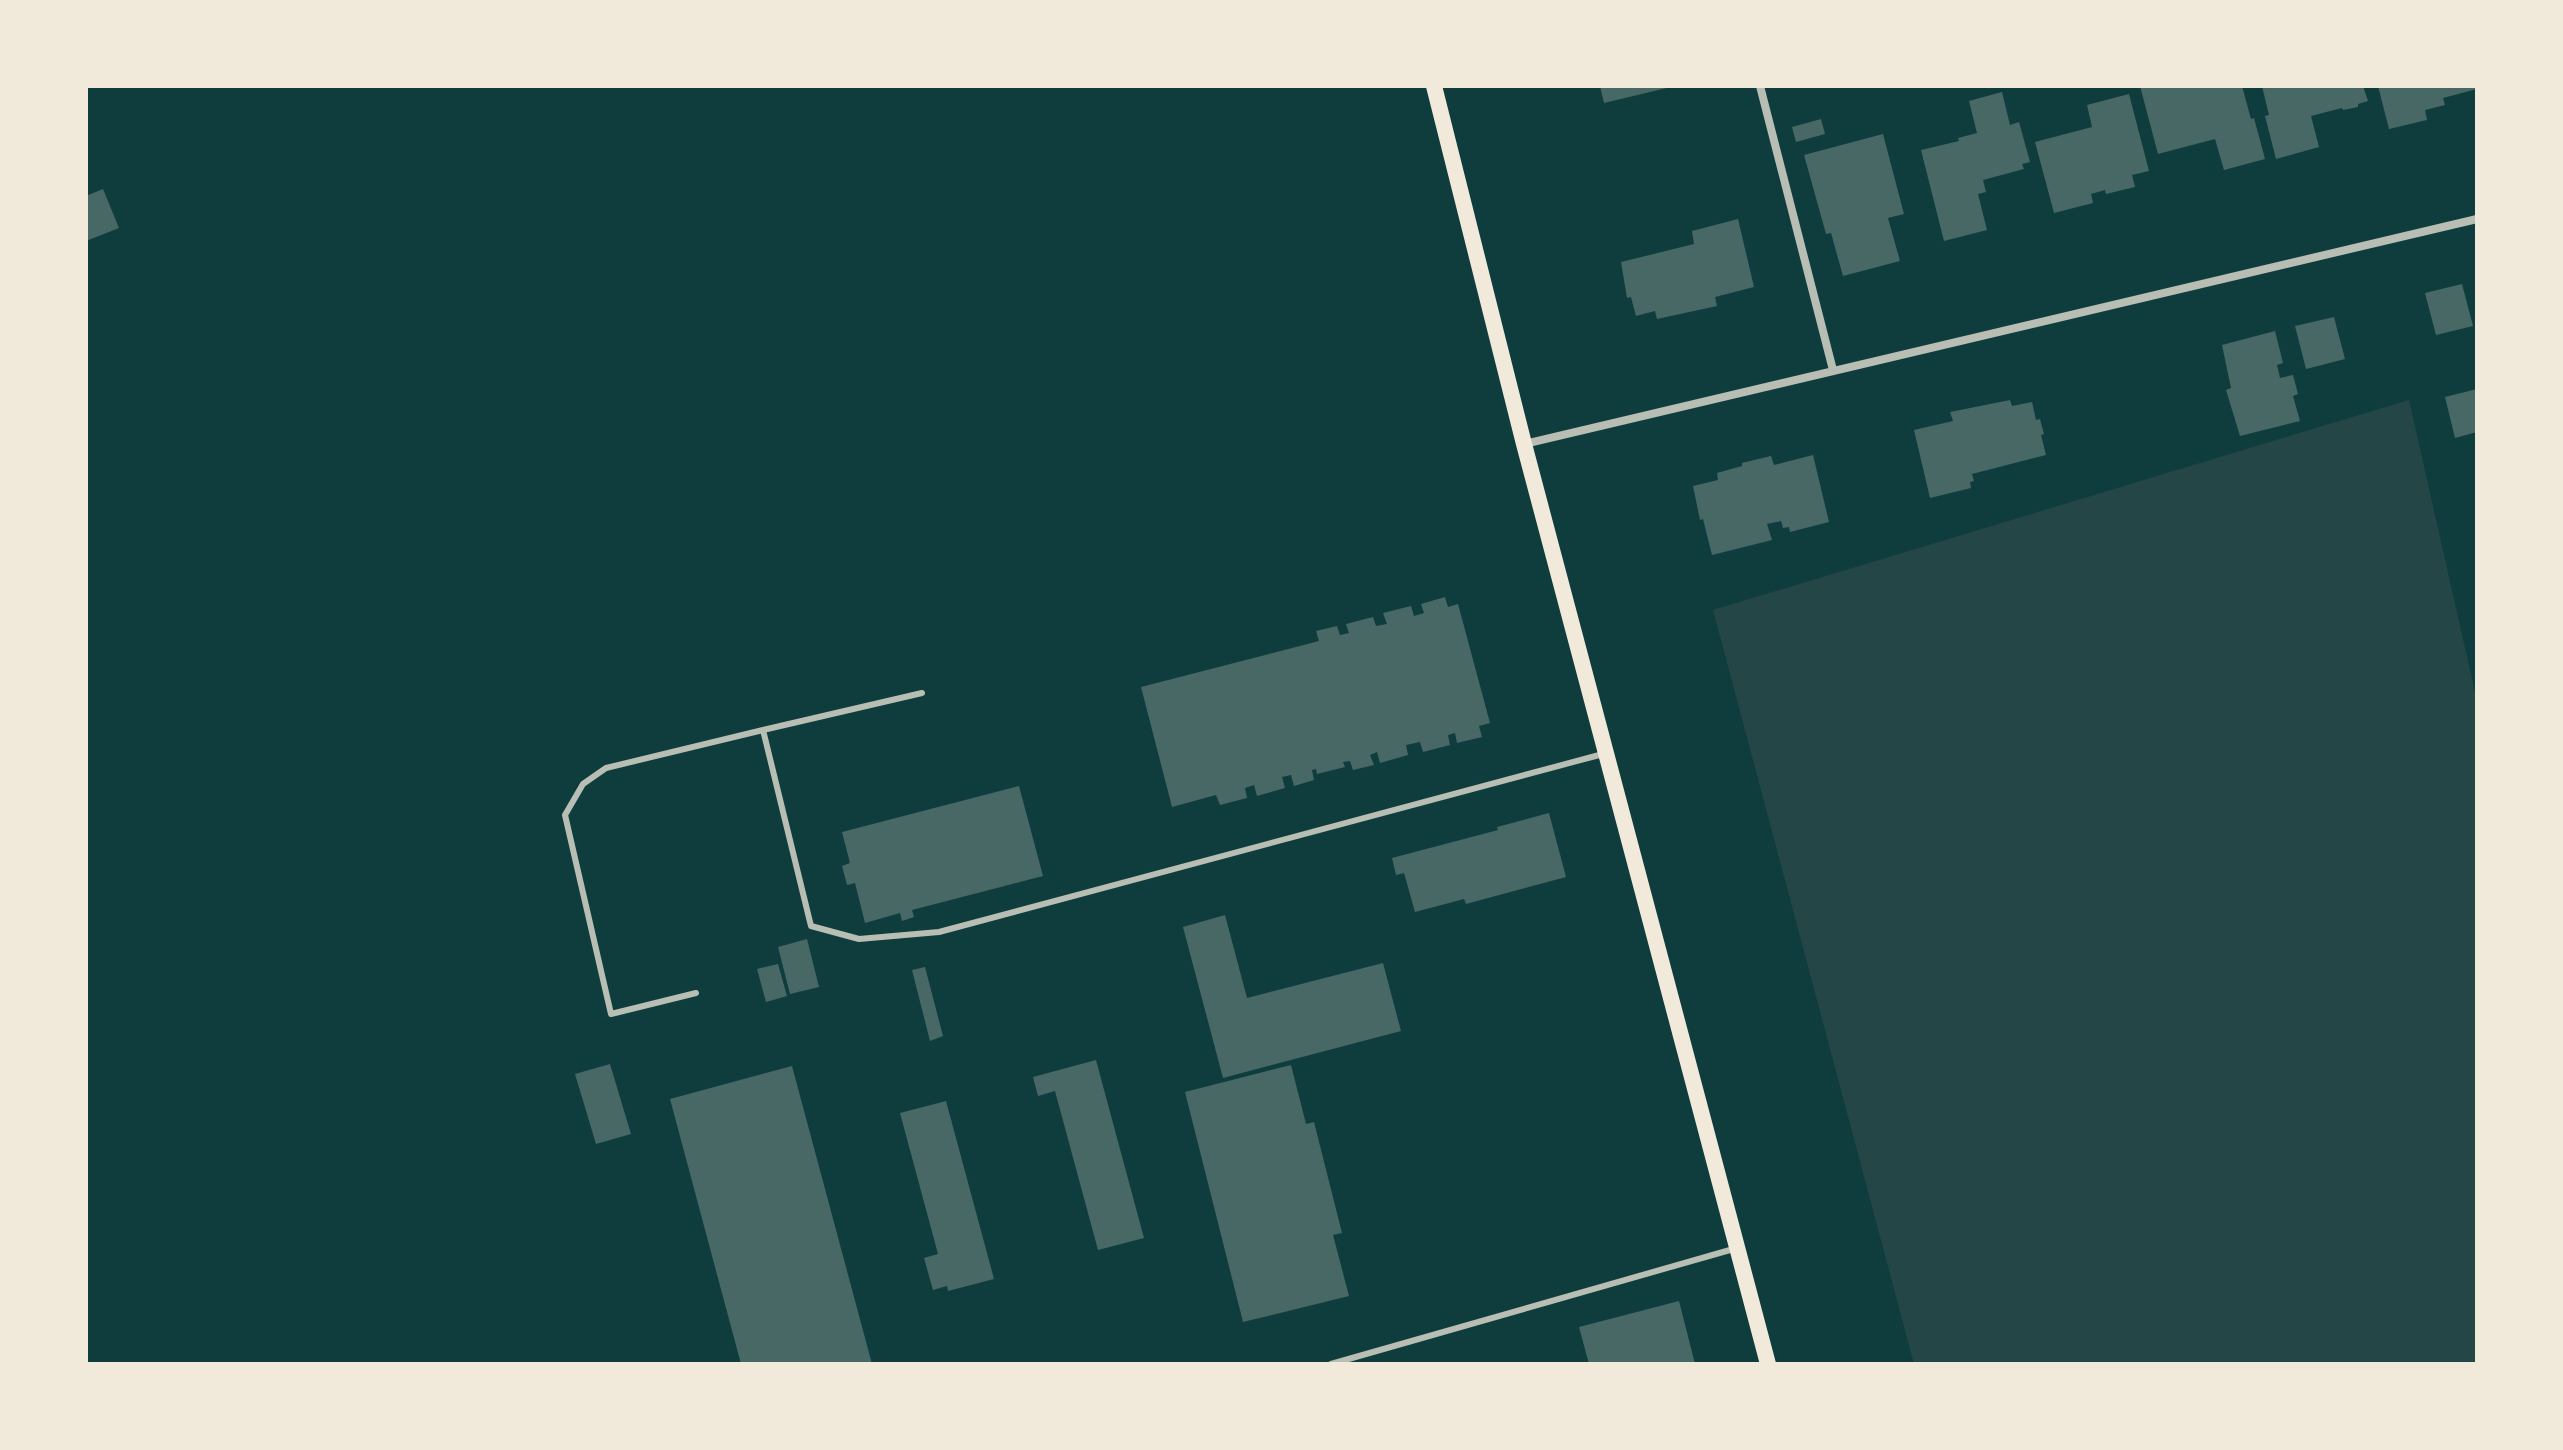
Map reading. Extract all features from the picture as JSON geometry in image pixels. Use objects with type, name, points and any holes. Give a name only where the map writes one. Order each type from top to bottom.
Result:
[{"type":"main road","points":[[1434,86],[1524,444],[1768,1364]]},
{"type":"street","points":[[1760,86],[1833,370]]},
{"type":"street","points":[[1524,444],[2477,219]]},
{"type":"lane","points":[[696,993],[611,1014],[565,815],[583,784],[606,768],[922,693]]},
{"type":"lane","points":[[763,730],[811,926],[859,939],[939,932],[1606,753]]},
{"type":"lane","points":[[1331,1364],[1737,1248]]},
{"type":"shaded area","points":[[2409,400],[2477,701],[2477,1364],[1914,1364],[1713,610]]},
{"type":"building","points":[[1600,86],[1671,86],[1671,87],[1604,103]]},
{"type":"building","points":[[2140,86],[2242,86],[2265,159],[2224,170],[2215,139],[2158,154]]},
{"type":"building","points":[[2262,86],[2363,86],[2368,101],[2358,104],[2358,107],[2311,116],[2319,147],[2276,159],[2265,116],[2269,115]]},
{"type":"building","points":[[2378,86],[2477,86],[2477,89],[2443,98],[2445,105],[2425,110],[2427,120],[2389,129]]},
{"type":"building","points":[[2002,92],[2010,125],[2019,122],[2030,162],[2022,164],[2024,169],[1983,180],[1986,192],[1978,194],[1987,230],[1944,241],[1921,150],[1959,141],[1958,138],[1977,133],[1969,101]]},
{"type":"building","points":[[2129,94],[2149,171],[2132,175],[2135,187],[2091,194],[2093,203],[2054,213],[2035,142],[2092,127],[2087,105]]},
{"type":"building","points":[[1821,119],[1825,134],[1796,142],[1792,127]]},
{"type":"building","points":[[1883,134],[1904,214],[1888,218],[1900,261],[1843,276],[1831,233],[1826,234],[1804,155]]},
{"type":"building","points":[[103,189],[119,228],[86,241],[86,196]]},
{"type":"building","points":[[1738,219],[1754,287],[1715,297],[1717,306],[1657,319],[1655,311],[1636,316],[1631,297],[1627,298],[1621,262],[1694,244],[1692,231]]},
{"type":"building","points":[[2462,284],[2473,326],[2436,335],[2425,293]]},
{"type":"building","points":[[2334,317],[2345,359],[2306,369],[2295,326]]},
{"type":"building","points":[[2275,331],[2283,363],[2277,365],[2280,378],[2293,375],[2298,394],[2293,396],[2300,421],[2240,436],[2226,390],[2231,388],[2222,345]]},
{"type":"building","points":[[2477,389],[2477,432],[2455,438],[2445,397]]},
{"type":"building","points":[[2010,400],[2012,406],[2032,402],[2036,420],[2040,419],[2044,434],[2041,435],[2046,455],[1972,474],[1974,481],[1970,482],[1971,488],[1930,498],[1914,430],[1953,421],[1950,412]]},
{"type":"building","points":[[1813,455],[1829,522],[1790,532],[1789,527],[1783,528],[1781,521],[1767,524],[1772,540],[1712,555],[1693,486],[1718,480],[1717,473],[1742,466],[1742,463],[1771,456],[1774,465]]},
{"type":"building","points":[[1445,597],[1448,607],[1458,604],[1490,723],[1479,726],[1482,737],[1457,743],[1455,733],[1448,735],[1450,745],[1423,752],[1420,742],[1406,745],[1408,755],[1380,763],[1377,752],[1370,755],[1374,765],[1353,770],[1350,761],[1343,762],[1345,767],[1317,774],[1316,769],[1312,770],[1314,780],[1294,786],[1291,775],[1282,777],[1285,788],[1257,796],[1254,785],[1245,788],[1247,798],[1220,805],[1216,795],[1172,807],[1141,687],[1319,641],[1316,631],[1337,626],[1340,635],[1349,633],[1346,624],[1373,617],[1376,626],[1387,624],[1383,613],[1411,606],[1414,616],[1424,613],[1421,604]]},
{"type":"building","points":[[1019,786],[1043,876],[912,910],[914,917],[902,921],[900,913],[865,923],[855,883],[847,885],[842,866],[850,863],[842,832]]},
{"type":"building","points":[[1549,813],[1566,877],[1466,904],[1464,899],[1415,912],[1404,873],[1396,875],[1392,858]]},
{"type":"building","points":[[1225,915],[1247,998],[1383,963],[1401,1031],[1223,1078],[1183,927]]},
{"type":"building","points":[[807,939],[819,987],[790,994],[778,947]]},
{"type":"building","points":[[778,964],[787,996],[766,1002],[757,969]]},
{"type":"building","points":[[925,967],[943,1036],[930,1041],[912,970]]},
{"type":"building","points":[[1096,1060],[1144,1238],[1098,1250],[1055,1091],[1038,1096],[1033,1077]]},
{"type":"building","points":[[610,1064],[631,1134],[596,1144],[575,1074]]},
{"type":"building","points":[[1291,1065],[1306,1124],[1314,1122],[1342,1233],[1333,1235],[1349,1296],[1243,1322],[1185,1092]]},
{"type":"building","points":[[792,1066],[872,1364],[741,1364],[670,1099]]},
{"type":"building","points":[[946,1101],[994,1279],[948,1291],[947,1286],[933,1290],[924,1258],[938,1254],[900,1113]]},
{"type":"building","points":[[1679,1301],[1695,1364],[1589,1364],[1579,1327]]}]
